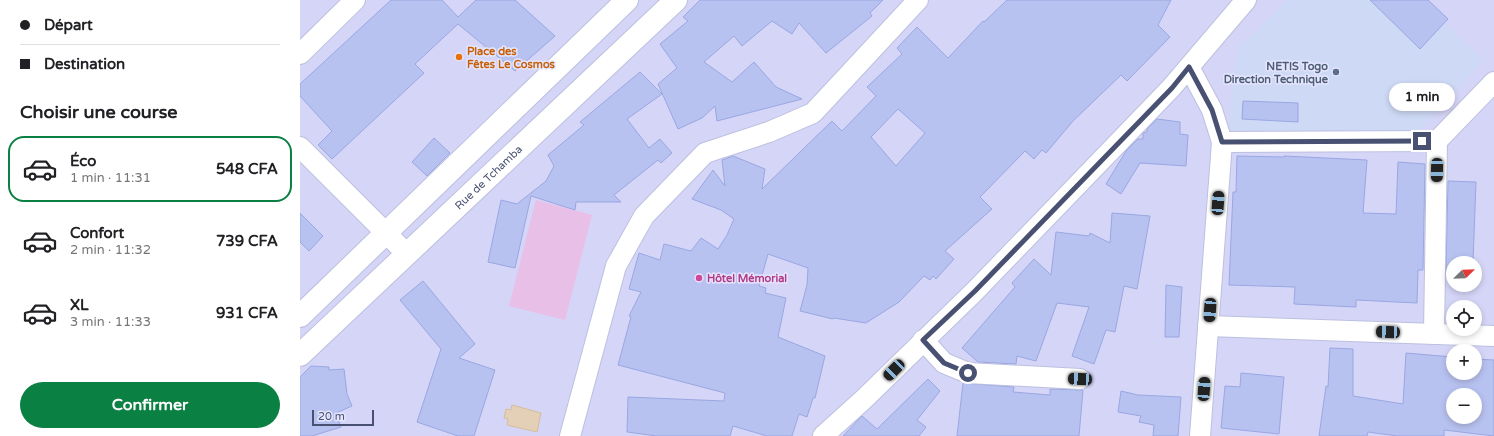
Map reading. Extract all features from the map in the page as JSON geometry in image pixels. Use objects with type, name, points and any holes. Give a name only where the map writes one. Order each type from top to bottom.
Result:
[{"type":"street","points":[[300,54],[355,0]]},
{"type":"street","points":[[300,316],[627,0]]},
{"type":"street","name":"Rue de Tchamba","points":[[300,355],[676,0]]},
{"type":"street","points":[[570,436],[616,266],[644,216],[705,153],[769,132],[813,114],[918,0]]},
{"type":"street","points":[[823,436],[864,399],[975,291],[1172,88],[1246,0]]},
{"type":"street","points":[[1189,67],[1212,110],[1222,142],[1200,436]]},
{"type":"street","points":[[1434,334],[1438,140],[1494,82]]},
{"type":"street","points":[[1222,142],[1438,140]]},
{"type":"street","points":[[300,147],[407,254]]},
{"type":"street","points":[[1208,326],[1494,336]]},
{"type":"street","points":[[923,340],[944,363],[968,373],[1080,379]]},
{"type":"shaded area","points":[[300,0],[1494,0],[1494,436],[300,436]]},
{"type":"shaded area","points":[[1287,0],[1422,0],[1483,60],[1416,136],[1227,138],[1237,49]]},
{"type":"shaded area","points":[[536,200],[592,215],[565,320],[509,306]]},
{"type":"shaded area","points":[[512,405],[541,413],[537,432],[507,425],[508,419],[504,418],[506,409],[511,410]]},
{"type":"building","points":[[391,0],[442,0],[458,17],[476,0],[515,0],[555,36],[515,71],[458,24],[415,64],[424,73],[332,159],[318,145],[332,131],[300,96],[300,84]]},
{"type":"building","points":[[700,0],[883,0],[870,13],[872,16],[826,53],[799,23],[792,34],[772,21],[742,46],[734,36],[704,62],[732,82],[754,62],[776,87],[802,99],[717,121],[715,106],[702,118],[678,129],[658,84],[677,68],[660,44],[688,21],[683,17]]},
{"type":"building","points":[[1007,0],[1171,0],[1158,25],[1170,37],[1127,81],[1121,75],[1073,121],[1046,153],[1042,150],[1034,159],[1025,151],[980,197],[992,209],[945,251],[954,259],[936,279],[933,276],[930,280],[924,276],[899,302],[866,323],[833,319],[800,311],[807,285],[808,268],[768,254],[759,286],[766,288],[765,293],[786,298],[778,337],[825,356],[815,398],[813,398],[807,417],[799,414],[792,436],[767,436],[733,426],[730,436],[657,436],[627,432],[628,397],[724,401],[725,393],[618,365],[631,317],[629,316],[641,292],[629,289],[639,253],[660,260],[664,244],[691,251],[701,238],[718,249],[727,235],[734,219],[721,210],[692,199],[713,170],[725,186],[722,160],[733,156],[765,169],[762,189],[832,121],[842,131],[876,96],[867,87],[902,54],[897,48],[917,27],[948,58],[983,21],[984,22]],"holes":[[[898,109],[925,133],[896,166],[871,137]]]},
{"type":"building","points":[[1370,0],[1428,0],[1448,19],[1420,49]]},
{"type":"building","points":[[640,72],[662,94],[627,119],[649,148],[660,139],[672,153],[661,163],[658,160],[614,195],[621,202],[576,202],[575,210],[531,196],[515,268],[488,262],[501,200],[517,204],[546,181],[554,166],[548,155],[584,125],[580,122]]},
{"type":"building","points":[[1243,101],[1298,103],[1298,122],[1242,119]]},
{"type":"building","points":[[1157,119],[1180,122],[1180,134],[1188,135],[1186,166],[1140,163],[1121,194],[1106,184],[1126,151],[1138,139],[1143,139],[1143,133],[1147,132],[1147,129]]},
{"type":"building","points":[[434,138],[450,153],[427,176],[412,162]]},
{"type":"building","points":[[1237,156],[1284,156],[1367,160],[1363,213],[1396,214],[1398,162],[1425,164],[1423,270],[1418,270],[1417,303],[1356,300],[1356,307],[1294,304],[1295,287],[1229,285],[1233,192],[1236,192]]},
{"type":"building","points":[[1448,181],[1476,182],[1473,256],[1446,256]]},
{"type":"building","points":[[300,213],[323,236],[309,251],[300,242]]},
{"type":"building","points":[[1112,213],[1150,216],[1137,289],[1124,286],[1115,332],[1106,330],[1094,364],[1072,356],[1089,307],[1057,303],[1036,361],[1017,356],[1016,364],[978,362],[962,348],[1015,287],[1012,283],[1034,259],[1051,275],[1056,232],[1089,236],[1090,233],[1110,243]]},
{"type":"building","points":[[423,281],[475,344],[459,358],[495,370],[474,436],[458,436],[417,422],[441,349],[400,300]]},
{"type":"building","points":[[1166,285],[1182,287],[1179,337],[1165,337]]},
{"type":"building","points":[[1330,348],[1353,349],[1353,396],[1403,404],[1406,353],[1446,356],[1446,380],[1482,380],[1482,359],[1494,360],[1494,436],[1444,430],[1444,436],[1397,436],[1368,432],[1367,436],[1319,436],[1326,386],[1328,387]]},
{"type":"building","points":[[311,366],[329,367],[329,370],[344,369],[347,394],[352,406],[336,413],[341,427],[312,436],[300,436],[300,377]]},
{"type":"building","points":[[1241,373],[1284,377],[1279,434],[1221,428],[1225,386],[1240,387]]},
{"type":"building","points":[[928,379],[940,391],[917,420],[926,427],[919,436],[843,436],[862,416],[877,429]]},
{"type":"building","points":[[963,383],[1014,387],[1013,392],[1050,395],[1050,389],[1083,390],[1079,436],[957,436]]},
{"type":"building","points":[[1121,391],[1138,395],[1181,397],[1178,436],[1153,436],[1154,425],[1139,422],[1141,416],[1118,412]]},
{"type":"place","name":"Place des Fêtes Le Cosmos","points":[[459,57]]},
{"type":"place","name":"NETIS Togo Direction Technique","points":[[1336,72]]},
{"type":"place","name":"Hôtel Mémorial","points":[[699,278]]},
{"type":"route","points":[[968,373],[944,363],[923,340],[975,291],[1172,88],[1189,67],[1212,110],[1222,142],[1422,141]]}]
